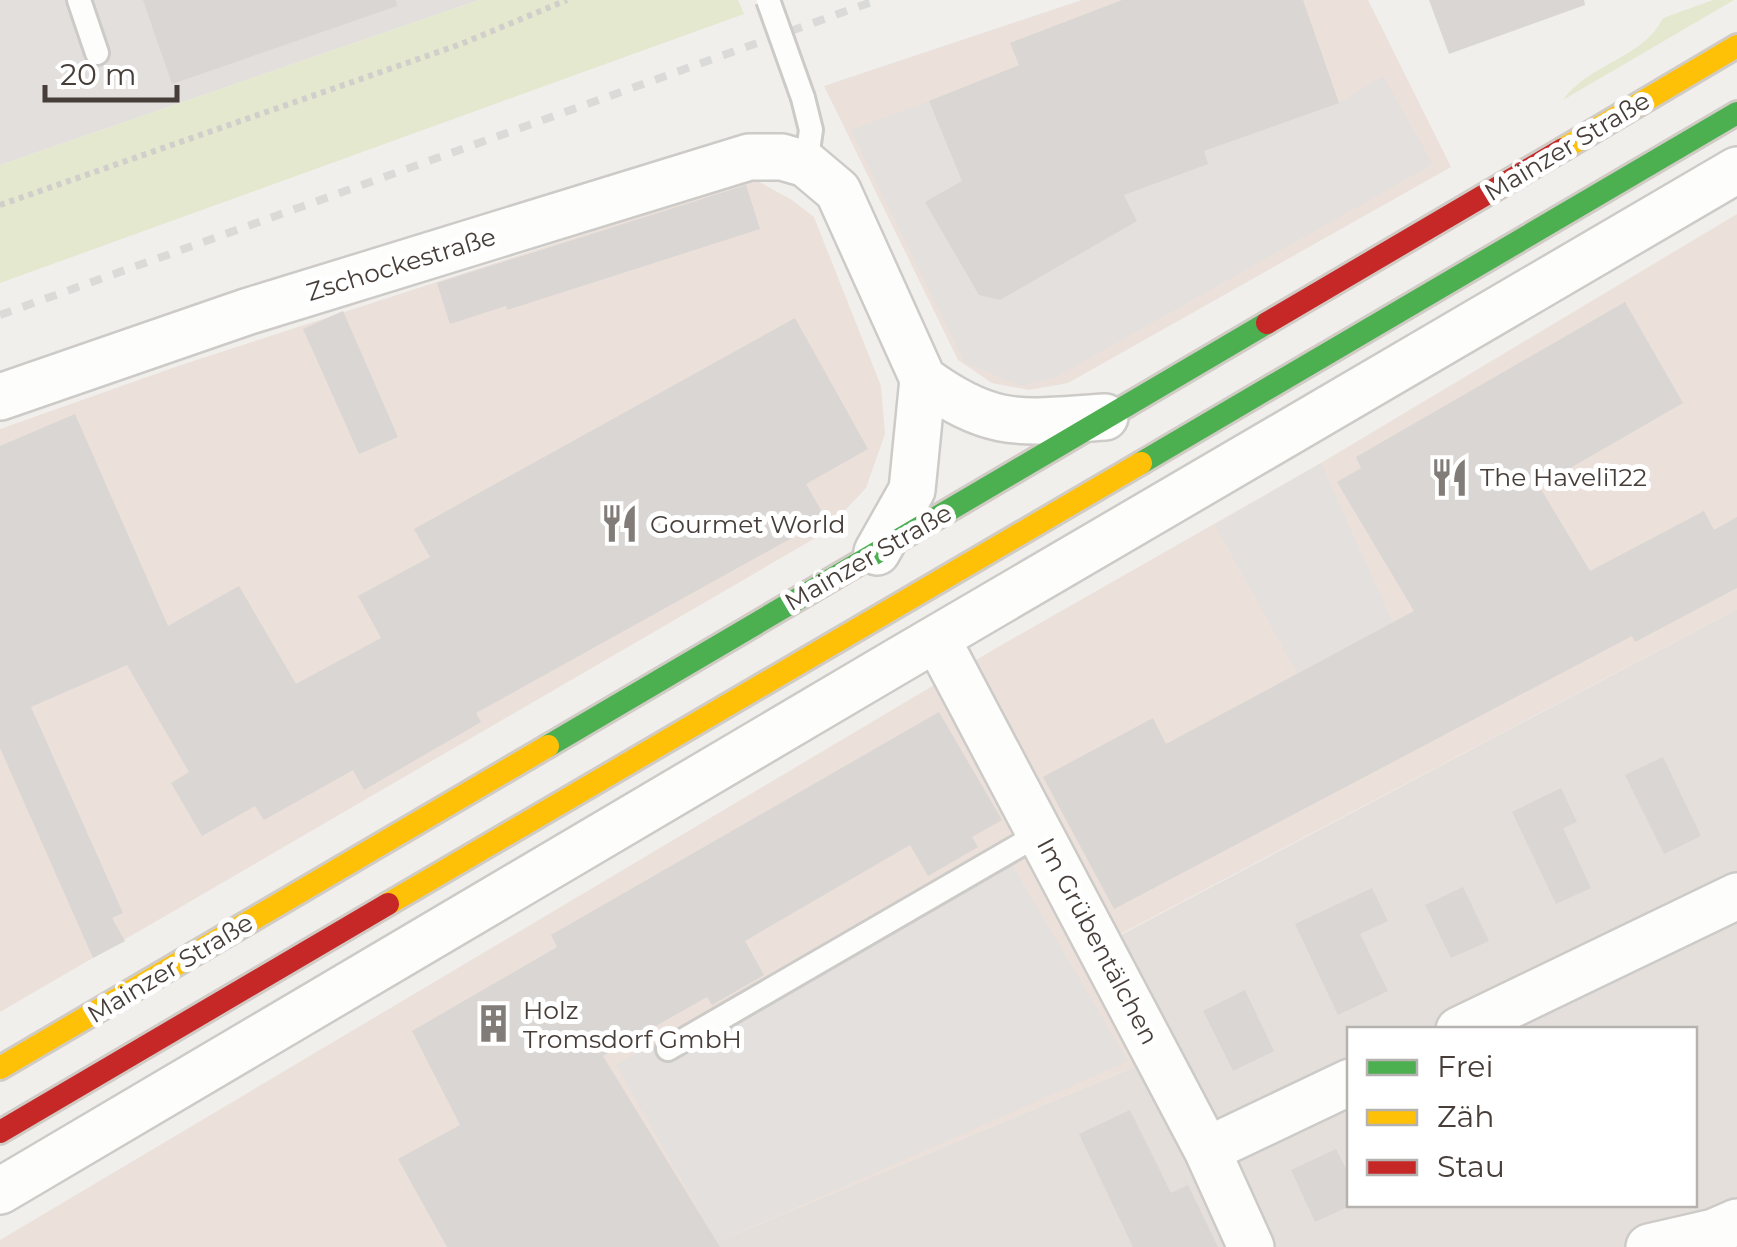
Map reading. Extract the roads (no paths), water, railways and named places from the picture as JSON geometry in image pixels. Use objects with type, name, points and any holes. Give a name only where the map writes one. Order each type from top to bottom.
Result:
[{"type":"main road","name":"Mainzer Straße","points":[[0,1068],[1737,46]]},
{"type":"main road","points":[[0,1132],[1737,113]]},
{"type":"street","name":"Zschockestraße","points":[[0,397],[246,312],[748,157],[782,157],[806,164]]},
{"type":"street","points":[[806,164],[838,191],[923,379],[912,490],[877,552]]},
{"type":"street","points":[[0,1191],[1737,170]]},
{"type":"street","points":[[923,379],[954,401],[1015,422],[1106,418]]},
{"type":"street","name":"Im Grübentälchen","points":[[937,639],[1207,1150],[1251,1247]]},
{"type":"street","points":[[1465,1027],[1737,896]]},
{"type":"street","points":[[1207,1150],[1347,1083]]},
{"type":"street","points":[[1650,1247],[1714,1232],[1737,1222]]},
{"type":"lane","points":[[80,0],[97,53]]},
{"type":"lane","points":[[768,0],[804,98],[810,130],[806,164]]},
{"type":"lane","points":[[668,1049],[1041,833]]},
{"type":"railway","points":[[0,315],[877,0]]},
{"type":"place","name":"The Haveli122","points":[[1450,477]]},
{"type":"place","name":"Gourmet World","points":[[620,524]]},
{"type":"place","name":"Holz Tromsdorf GmbH","points":[[493,1024]]}]
